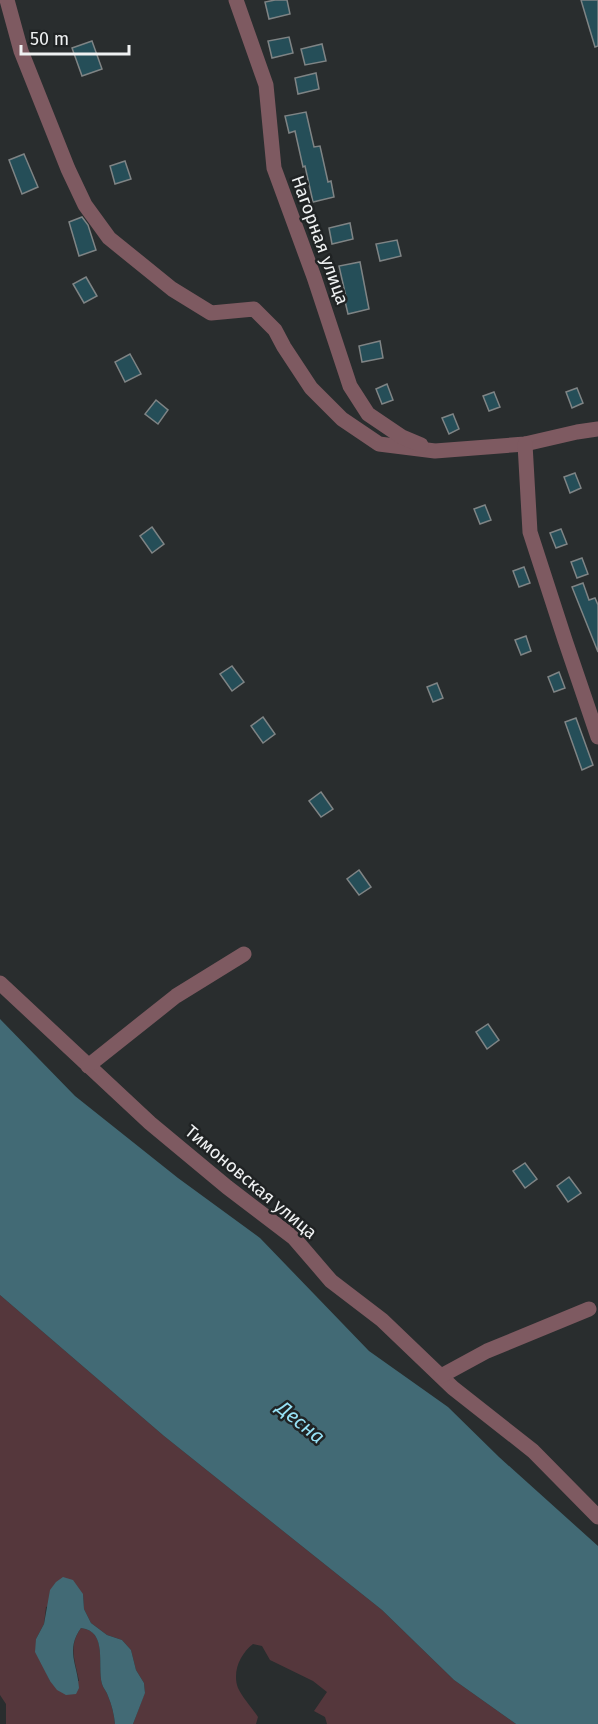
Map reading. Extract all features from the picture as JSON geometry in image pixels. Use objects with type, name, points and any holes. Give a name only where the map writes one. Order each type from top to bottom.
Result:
[{"type":"street","points":[[7,0],[21,51],[68,169],[85,205],[109,238],[172,289],[211,313],[254,309],[275,330],[311,388],[342,419],[379,444],[435,451],[525,444],[598,429]]},
{"type":"street","name":"Нагорная улица","points":[[236,0],[266,85],[274,168],[314,277],[350,386],[368,414],[402,437],[435,451]]},
{"type":"street","points":[[525,444],[530,532],[598,738]]},
{"type":"street","points":[[88,1066],[176,996],[244,954]]},
{"type":"street","name":"Тимоновская улица","points":[[0,983],[150,1124],[294,1238],[330,1281],[382,1320],[453,1388],[533,1451],[595,1509]]},
{"type":"street","points":[[441,1376],[487,1351],[589,1309]]},
{"type":"shaded area","points":[[0,1295],[164,1436],[382,1610],[454,1680],[516,1724],[327,1724],[325,1717],[314,1711],[327,1692],[313,1681],[270,1660],[262,1646],[253,1644],[238,1664],[236,1682],[240,1692],[258,1717],[256,1724],[133,1724],[145,1692],[144,1683],[136,1670],[131,1650],[122,1640],[107,1635],[91,1623],[84,1609],[83,1594],[46,1607],[44,1624],[36,1639],[50,1681],[79,1681],[74,1654],[77,1635],[81,1628],[95,1635],[100,1650],[102,1684],[111,1703],[115,1724],[6,1724],[6,1704],[0,1695]]},
{"type":"water","name":"Десна","points":[[0,1019],[75,1096],[178,1178],[260,1238],[369,1351],[448,1407],[499,1457],[598,1546],[598,1724],[516,1724],[454,1680],[382,1610],[164,1436],[0,1295]]},
{"type":"water","points":[[63,1577],[73,1580],[83,1594],[84,1609],[91,1623],[107,1635],[122,1640],[131,1650],[136,1670],[144,1683],[145,1693],[133,1724],[115,1724],[111,1703],[102,1684],[98,1642],[89,1630],[81,1628],[74,1643],[73,1651],[79,1688],[76,1694],[66,1695],[57,1690],[35,1652],[36,1639],[44,1624],[50,1590]]},
{"type":"building","points":[[287,0],[290,14],[269,19],[265,2]]},
{"type":"building","points":[[581,0],[598,0],[598,46],[595,47]]},
{"type":"building","points":[[289,37],[293,53],[272,58],[268,41]]},
{"type":"building","points":[[92,41],[102,69],[82,76],[72,48]]},
{"type":"building","points":[[322,44],[326,61],[305,65],[301,49]]},
{"type":"building","points":[[316,73],[319,89],[298,94],[295,78]]},
{"type":"building","points":[[306,112],[314,147],[320,146],[328,182],[331,181],[334,197],[313,202],[295,131],[289,133],[285,116]]},
{"type":"building","points":[[24,154],[38,187],[22,194],[9,160]]},
{"type":"building","points":[[125,161],[131,179],[115,184],[110,166]]},
{"type":"building","points":[[82,217],[88,225],[96,250],[79,256],[69,222]]},
{"type":"building","points":[[350,223],[353,239],[332,244],[329,228]]},
{"type":"building","points":[[397,240],[401,256],[380,261],[376,244]]},
{"type":"building","points":[[360,262],[369,309],[348,314],[339,266]]},
{"type":"building","points":[[86,277],[97,296],[84,303],[73,284]]},
{"type":"building","points":[[380,341],[383,358],[362,362],[359,346]]},
{"type":"building","points":[[130,354],[141,374],[125,382],[115,362]]},
{"type":"building","points":[[387,384],[393,400],[382,404],[376,389]]},
{"type":"building","points":[[577,388],[583,403],[572,408],[566,392]]},
{"type":"building","points":[[494,392],[500,407],[489,411],[483,396]]},
{"type":"building","points":[[156,400],[168,410],[158,424],[145,414]]},
{"type":"building","points":[[453,414],[459,429],[449,434],[442,418]]},
{"type":"building","points":[[575,473],[581,488],[570,493],[564,477]]},
{"type":"building","points":[[485,505],[491,520],[480,524],[474,509]]},
{"type":"building","points":[[152,527],[164,544],[152,553],[140,536]]},
{"type":"building","points":[[561,529],[567,544],[556,548],[550,533]]},
{"type":"building","points":[[582,558],[588,574],[577,578],[571,562]]},
{"type":"building","points":[[524,567],[530,583],[519,587],[513,571]]},
{"type":"building","points":[[583,583],[589,600],[595,598],[598,605],[598,652],[572,587]]},
{"type":"building","points":[[526,636],[531,651],[521,655],[515,640]]},
{"type":"building","points":[[232,666],[244,682],[232,691],[220,674]]},
{"type":"building","points":[[559,672],[565,688],[554,692],[548,677]]},
{"type":"building","points":[[437,683],[443,698],[433,702],[427,687]]},
{"type":"building","points":[[263,717],[275,734],[263,743],[251,726]]},
{"type":"building","points":[[576,718],[593,765],[582,770],[565,722]]},
{"type":"building","points":[[321,792],[333,809],[321,817],[309,801]]},
{"type":"building","points":[[359,870],[371,887],[359,895],[347,879]]},
{"type":"building","points":[[488,1024],[499,1040],[487,1049],[476,1032]]},
{"type":"building","points":[[525,1163],[537,1179],[525,1188],[513,1171]]},
{"type":"building","points":[[569,1177],[581,1193],[568,1202],[557,1186]]}]
